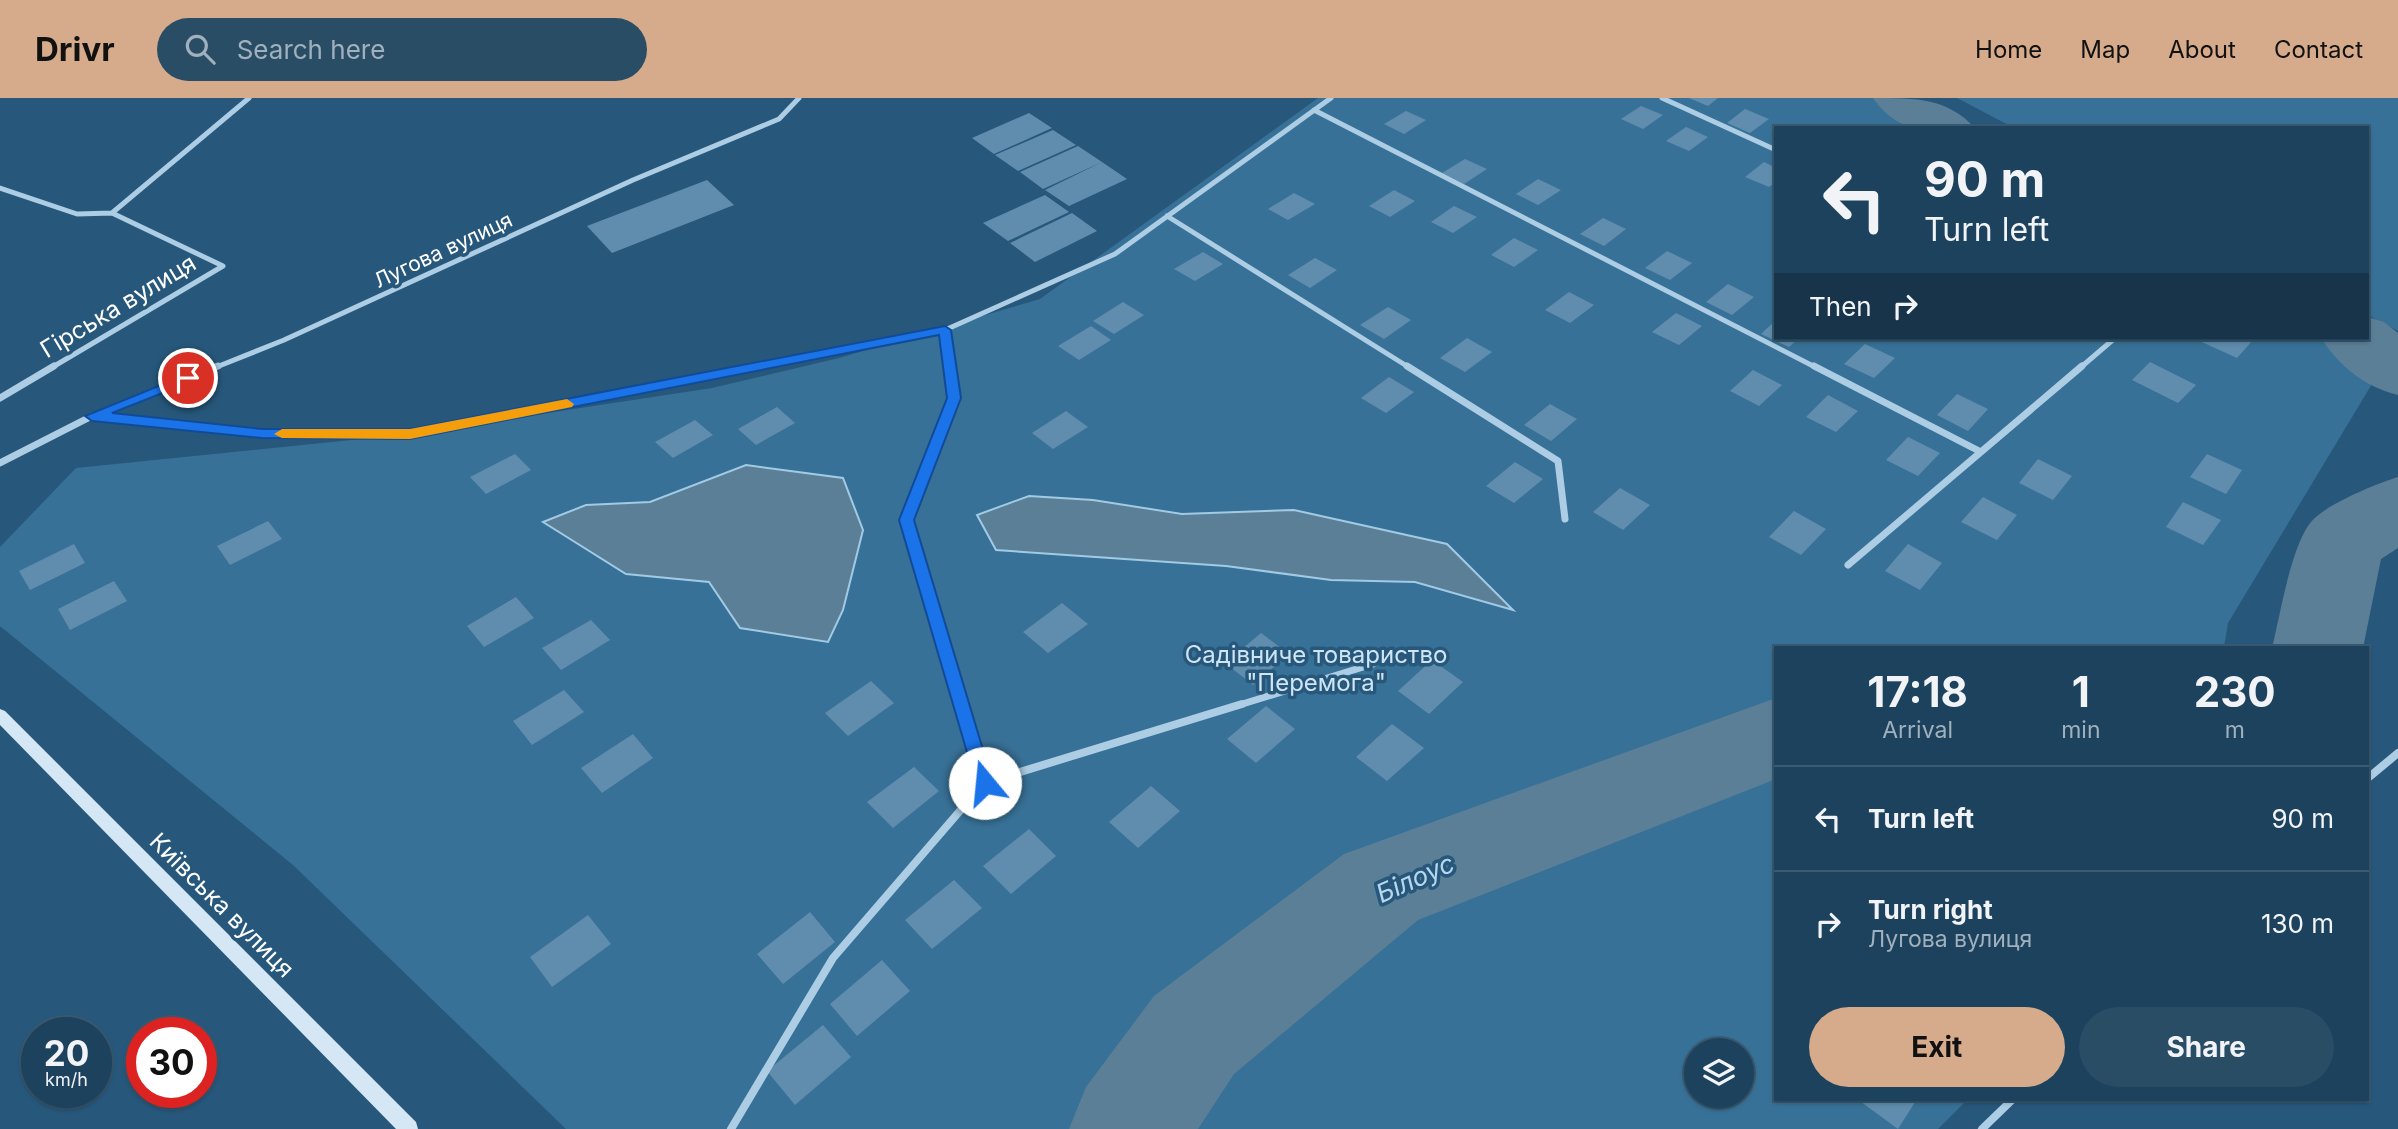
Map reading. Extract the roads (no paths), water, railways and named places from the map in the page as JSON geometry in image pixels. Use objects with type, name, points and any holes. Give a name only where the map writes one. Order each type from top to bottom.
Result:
[{"type":"main road","name":"Київська вулиця","points":[[0,715],[409,1129]]},
{"type":"street","points":[[0,188],[77,214],[112,213],[249,98]]},
{"type":"street","name":"Лугова вулиця","points":[[0,463],[92,416],[284,340],[633,180],[779,119],[799,98]]},
{"type":"street","points":[[92,416],[262,433],[410,434],[945,330],[1115,254],[1331,98]]},
{"type":"street","points":[[1662,98],[1774,149]]},
{"type":"street","points":[[1314,110],[1981,452]]},
{"type":"street","name":"Гірська вулиця","points":[[0,398],[223,266],[112,213]]},
{"type":"street","points":[[1167,216],[1558,461],[1565,519]]},
{"type":"street","points":[[945,330],[954,398],[906,520],[985,783]]},
{"type":"street","points":[[1848,565],[2113,340]]},
{"type":"street","points":[[731,1129],[833,958],[985,783],[1373,664]]},
{"type":"street","points":[[2369,777],[2398,753]]},
{"type":"street","points":[[1982,1129],[2011,1101]]},
{"type":"waterway","name":"Білоус","points":[[1903,98],[1941,126]]},
{"type":"waterway","name":"Білоус","points":[[2360,340],[2398,371]]},
{"type":"waterway","name":"Білоус","points":[[2317,646],[2342,543],[2398,507]]},
{"type":"waterway","name":"Білоус","points":[[1128,1129],[1194,1035],[1381,887],[1774,739]]},
{"type":"park label","name":"Садівниче товариство \"Перемога\"","points":[[1316,668]]}]
